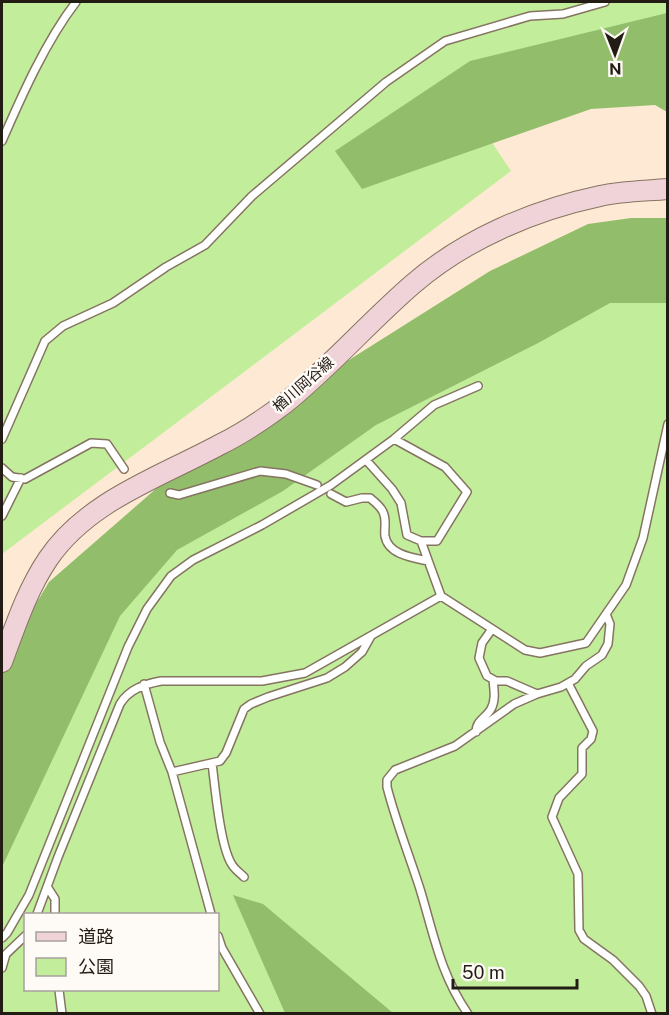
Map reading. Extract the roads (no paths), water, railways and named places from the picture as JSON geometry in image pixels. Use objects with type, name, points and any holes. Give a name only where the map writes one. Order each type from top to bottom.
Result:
[{"type":"main road","name":"楢川岡谷線","points":[[2,662],[24,605],[48,560],[63,540],[115,497],[221,445],[284,403],[435,266],[465,247],[546,211],[602,195],[668,189]]},
{"type":"lane","points":[[2,141],[22,96],[66,15],[76,2]]},
{"type":"lane","points":[[2,439],[45,341],[63,326],[113,303],[166,267],[205,245],[252,196],[386,82],[445,41],[530,16],[563,14],[605,2]]},
{"type":"lane","points":[[2,938],[29,895],[128,647],[147,609],[171,576],[194,560],[332,485],[394,439],[434,405],[478,386]]},
{"type":"lane","points":[[421,541],[441,596],[525,650],[540,653],[586,643],[626,585],[643,537],[668,424]]},
{"type":"lane","points":[[366,460],[392,489],[401,503],[407,535],[421,541],[437,541],[468,492],[445,467],[394,439]]},
{"type":"lane","points":[[2,468],[12,477],[25,479],[91,443],[107,444],[124,470]]},
{"type":"lane","points":[[170,493],[179,495],[260,471],[286,474],[317,485]]},
{"type":"lane","points":[[2,516],[21,478]]},
{"type":"lane","points":[[331,495],[346,502],[370,498],[383,511],[386,522],[385,538],[390,547],[408,558],[428,561]]},
{"type":"lane","points":[[38,913],[58,857],[125,696],[144,684],[160,681],[262,681],[305,673],[441,596]]},
{"type":"lane","points":[[468,1014],[451,987],[441,963],[419,887],[398,827],[387,780],[395,770],[455,746],[514,704],[575,679],[586,666],[602,655],[608,644],[610,624],[606,614]]},
{"type":"lane","points":[[492,629],[482,643],[479,658],[488,676],[493,680],[507,681],[537,694]]},
{"type":"lane","points":[[172,772],[220,761],[226,753],[244,709],[250,704],[327,678],[345,668],[362,652],[371,636]]},
{"type":"lane","points":[[476,732],[478,723],[490,710],[494,701],[493,680]]},
{"type":"lane","points":[[568,683],[593,731],[591,739],[582,748],[582,774],[559,798],[552,817],[578,874],[579,930],[584,939],[613,960],[639,986],[646,996],[652,1014]]},
{"type":"lane","points":[[144,684],[160,742],[172,772],[210,913]]},
{"type":"lane","points":[[212,763],[229,860],[235,870],[244,876]]},
{"type":"lane","points":[[48,888],[56,899],[56,913]]},
{"type":"lane","points":[[2,966],[6,954],[24,937]]},
{"type":"lane","points":[[219,939],[260,1014]]},
{"type":"lane","points":[[59,991],[62,1014]]}]
